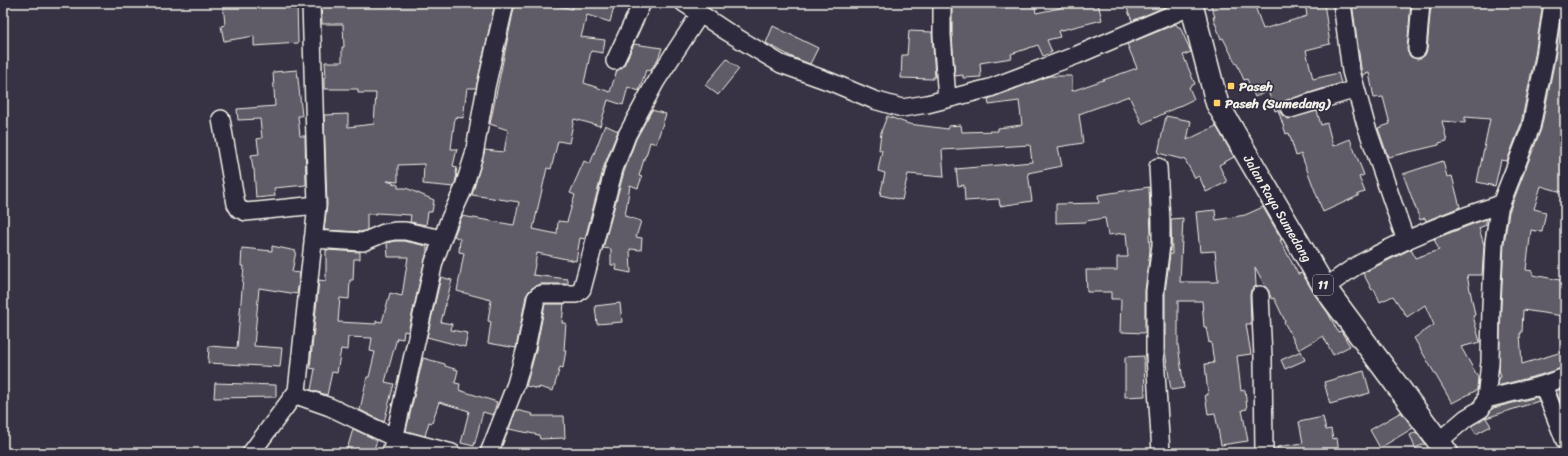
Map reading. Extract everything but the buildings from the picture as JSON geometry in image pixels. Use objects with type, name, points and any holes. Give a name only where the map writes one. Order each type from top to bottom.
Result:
[{"type":"highway","name":"Jalan Raya Sumedang","points":[[1191,4],[1217,103],[1325,288],[1443,447]]},
{"type":"street","points":[[251,453],[297,391],[317,205],[311,3]]},
{"type":"street","points":[[393,445],[434,262],[463,190],[474,155],[486,87],[505,3]]},
{"type":"street","points":[[615,61],[642,3]]},
{"type":"street","points":[[684,3],[726,31],[781,64],[831,82],[874,100],[902,108],[927,104],[990,88],[1077,55],[1191,4]]},
{"type":"street","points":[[942,3],[942,35],[947,99]]},
{"type":"street","points":[[1342,3],[1351,71],[1366,125],[1406,241]]},
{"type":"street","points":[[1417,49],[1420,3]]},
{"type":"street","points":[[1443,447],[1466,418],[1481,409],[1486,399],[1490,362],[1494,242],[1499,209],[1531,127],[1545,57],[1553,3]]},
{"type":"street","points":[[489,453],[516,384],[526,348],[536,298],[543,294],[576,294],[582,289],[614,169],[627,135],[656,81],[700,14]]},
{"type":"street","points":[[1290,109],[1356,89]]},
{"type":"street","points":[[221,119],[236,204],[239,209],[246,212],[317,205]]},
{"type":"street","points":[[1158,167],[1162,221],[1161,245],[1155,291],[1155,356],[1161,453]]},
{"type":"street","points":[[1325,288],[1362,262],[1434,227],[1501,204]]},
{"type":"street","points":[[314,239],[363,242],[384,233],[395,231],[405,231],[442,239]]},
{"type":"street","points":[[1260,295],[1263,357],[1264,453]]},
{"type":"street","points":[[1486,399],[1544,385],[1565,377]]},
{"type":"street","points":[[1544,385],[1565,442]]},
{"type":"street","points":[[297,391],[299,396],[330,407],[393,445],[452,453]]},
{"type":"place","name":"Paseh","points":[[1231,86]]},
{"type":"place","name":"Paseh (Sumedang)","points":[[1217,103]]}]
